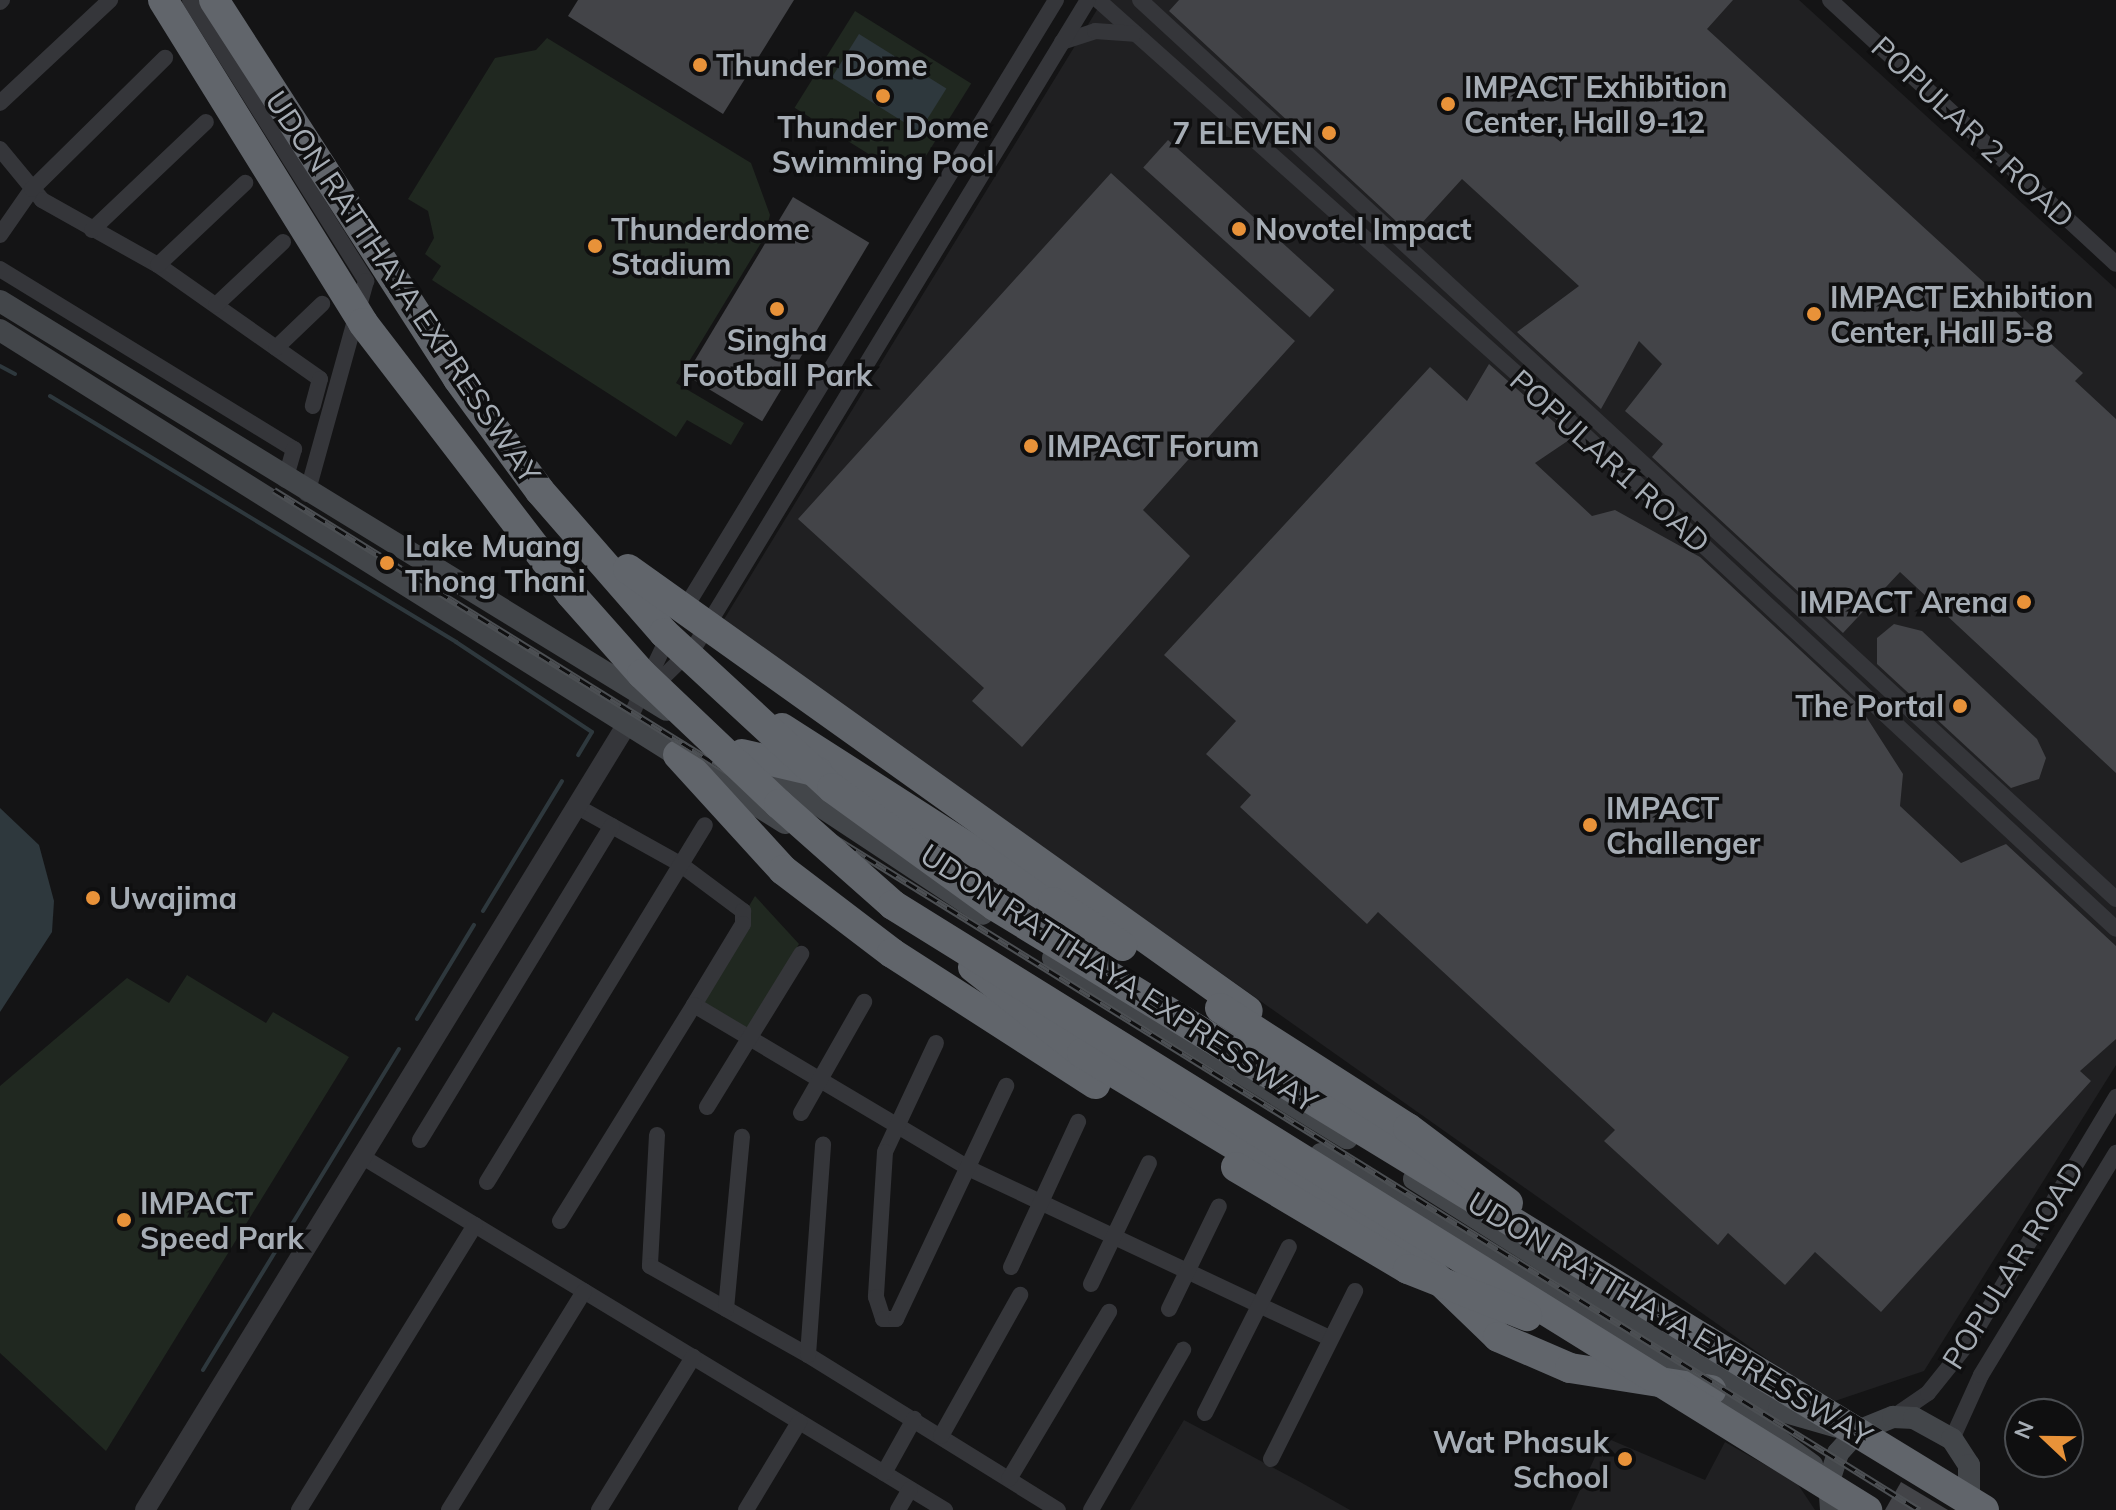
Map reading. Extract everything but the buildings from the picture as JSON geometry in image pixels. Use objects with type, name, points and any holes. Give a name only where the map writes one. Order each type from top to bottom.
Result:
[{"type":"highway","name":"UDON RATTHAYA EXPRESSWAY","points":[[163,0],[363,323],[570,593],[642,674],[893,905],[1588,1340],[1867,1510]]},
{"type":"highway","name":"UDON RATTHAYA EXPRESSWAY","points":[[214,0],[458,379],[540,491],[664,633],[832,788],[995,906],[1976,1507]]},
{"type":"highway","points":[[540,491],[658,595],[1288,1038],[1398,1168]]},
{"type":"highway","points":[[695,646],[741,695],[873,790],[1408,1128],[1491,1186],[1552,1246]]},
{"type":"highway","points":[[742,754],[785,761],[873,790]]},
{"type":"highway","points":[[678,755],[783,870],[892,953],[1071,1070],[1408,1269],[1588,1340]]},
{"type":"highway","points":[[893,905],[1082,1053],[1408,1250],[1498,1337],[1529,1354],[1570,1368],[1711,1390]]},
{"type":"main road","points":[[0,301],[307,494],[742,754],[1166,1030],[1398,1168],[1779,1410],[1858,1431]]},
{"type":"main road","points":[[0,330],[627,724],[1711,1390],[1779,1435],[1829,1481]]},
{"type":"main road","points":[[1831,1510],[1829,1481],[1838,1453],[1858,1431],[1893,1417],[1914,1418],[1952,1439],[1969,1465],[1976,1507]]},
{"type":"street","points":[[0,103],[110,0]]},
{"type":"street","points":[[190,0],[366,281],[307,494]]},
{"type":"street","points":[[145,1510],[644,696],[660,650],[1056,0]]},
{"type":"street","points":[[644,696],[695,646],[1088,0]]},
{"type":"street","name":"POPULAR1 ROAD","points":[[1098,0],[1562,414],[2116,929]]},
{"type":"street","name":"POPULAR1 ROAD","points":[[1140,0],[2116,899]]},
{"type":"street","name":"POPULAR 2 ROAD","points":[[1830,0],[2116,264]]},
{"type":"street","points":[[1062,42],[1095,31],[1135,34]]},
{"type":"street","points":[[0,235],[32,189],[165,58]]},
{"type":"street","points":[[92,230],[206,122]]},
{"type":"street","points":[[0,149],[32,189],[92,230],[158,265],[320,379],[313,406]]},
{"type":"street","points":[[158,265],[245,183]]},
{"type":"street","points":[[216,305],[283,242]]},
{"type":"street","points":[[0,269],[294,449],[285,480]]},
{"type":"street","points":[[276,348],[322,304]]},
{"type":"street","points":[[560,1221],[743,924],[743,911],[680,864],[576,806]]},
{"type":"street","points":[[487,1182],[705,825]]},
{"type":"street","points":[[420,1140],[612,826]]},
{"type":"street","points":[[707,1107],[801,954]]},
{"type":"street","points":[[801,1113],[864,1002]]},
{"type":"street","points":[[694,1005],[748,1042],[968,1168],[1112,1239],[1330,1338]]},
{"type":"street","points":[[936,1043],[892,1127],[876,1297],[883,1319],[896,1319],[1006,1086]]},
{"type":"street","name":"POPULAR ROAD","points":[[1893,1417],[1928,1393],[1969,1342],[2116,1097]]},
{"type":"street","points":[[1011,1267],[1078,1122]]},
{"type":"street","points":[[657,1135],[650,1266],[808,1355],[1058,1510]]},
{"type":"street","points":[[726,1309],[742,1137]]},
{"type":"street","points":[[808,1355],[823,1145]]},
{"type":"street","name":"POPULAR ROAD","points":[[1952,1439],[1981,1375],[2116,1153]]},
{"type":"street","points":[[361,1156],[945,1510]]},
{"type":"street","points":[[1091,1284],[1149,1163]]},
{"type":"street","points":[[1169,1309],[1219,1206]]},
{"type":"street","points":[[299,1510],[475,1225]]},
{"type":"street","points":[[1205,1413],[1289,1247]]},
{"type":"street","points":[[449,1510],[584,1291]]},
{"type":"street","points":[[1271,1459],[1355,1291]]},
{"type":"street","points":[[941,1436],[1020,1295]]},
{"type":"street","points":[[1009,1479],[1109,1312]]},
{"type":"street","points":[[1091,1510],[1183,1350]]},
{"type":"street","points":[[599,1510],[693,1357]]},
{"type":"street","points":[[884,1473],[914,1419]]},
{"type":"street","points":[[746,1510],[799,1422]]},
{"type":"street","points":[[898,1510],[910,1489]]},
{"type":"shaded area","points":[[1103,0],[1799,0],[2116,289],[2116,1065],[1924,1371],[1829,1403],[723,621]]},
{"type":"shaded area","name":"Thunder Dome Swimming Pool","points":[[855,11],[971,84],[911,180],[795,108]]},
{"type":"shaded area","points":[[859,34],[946,89],[919,132],[832,77]]},
{"type":"shaded area","name":"Thunderdome Stadium","points":[[547,38],[751,163],[770,215],[764,238],[676,383],[744,423],[731,445],[687,420],[676,437],[432,280],[441,266],[425,254],[434,238],[428,211],[408,199],[495,58],[536,50]]},
{"type":"shaded area","points":[[0,808],[39,845],[54,901],[52,932],[0,1012]]},
{"type":"shaded area","points":[[755,896],[799,944],[747,1031],[695,997]]},
{"type":"shaded area","name":"IMPACT Speed Park","points":[[187,975],[266,1023],[273,1012],[349,1057],[106,1451],[0,1353],[0,1086],[127,978],[169,1003]]},
{"type":"shaded area","points":[[1184,1420],[1302,1483],[1350,1510],[1130,1510]]},
{"type":"shaded area","points":[[1604,1437],[1705,1480],[1725,1442],[1797,1483],[1815,1510],[1571,1510]]},
{"type":"waterway","points":[[0,366],[15,374]]},
{"type":"waterway","points":[[50,396],[456,642],[592,732],[578,755]]},
{"type":"waterway","points":[[483,911],[562,781]]},
{"type":"waterway","points":[[417,1019],[474,925]]},
{"type":"waterway","points":[[203,1370],[399,1049]]},
{"type":"railway","points":[[274,490],[1919,1510]]},
{"type":"place","name":"Thunder Dome","points":[[700,65]]},
{"type":"place","name":"Thunder Dome Swimming Pool","points":[[883,96]]},
{"type":"place","name":"IMPACT Exhibition Center, Hall 9-12","points":[[1448,104]]},
{"type":"place","name":"7 ELEVEN","points":[[1329,133]]},
{"type":"place","name":"Novotel Impact","points":[[1239,229]]},
{"type":"place","name":"Thunderdome Stadium","points":[[595,246]]},
{"type":"place","name":"Singha Football Park","points":[[777,309]]},
{"type":"place","name":"IMPACT Exhibition Center, Hall 5-8","points":[[1814,314]]},
{"type":"place","name":"IMPACT Forum","points":[[1031,446]]},
{"type":"place","name":"Lake Muang Thong Thani","points":[[387,563]]},
{"type":"place","name":"IMPACT Arena","points":[[2024,602]]},
{"type":"place","name":"The Portal","points":[[1960,706]]},
{"type":"place","name":"IMPACT Challenger","points":[[1590,825]]},
{"type":"place","name":"Uwajima","points":[[93,898]]},
{"type":"place","name":"IMPACT Speed Park","points":[[124,1220]]},
{"type":"place","name":"Wat Phasuk School","points":[[1625,1459]]}]
